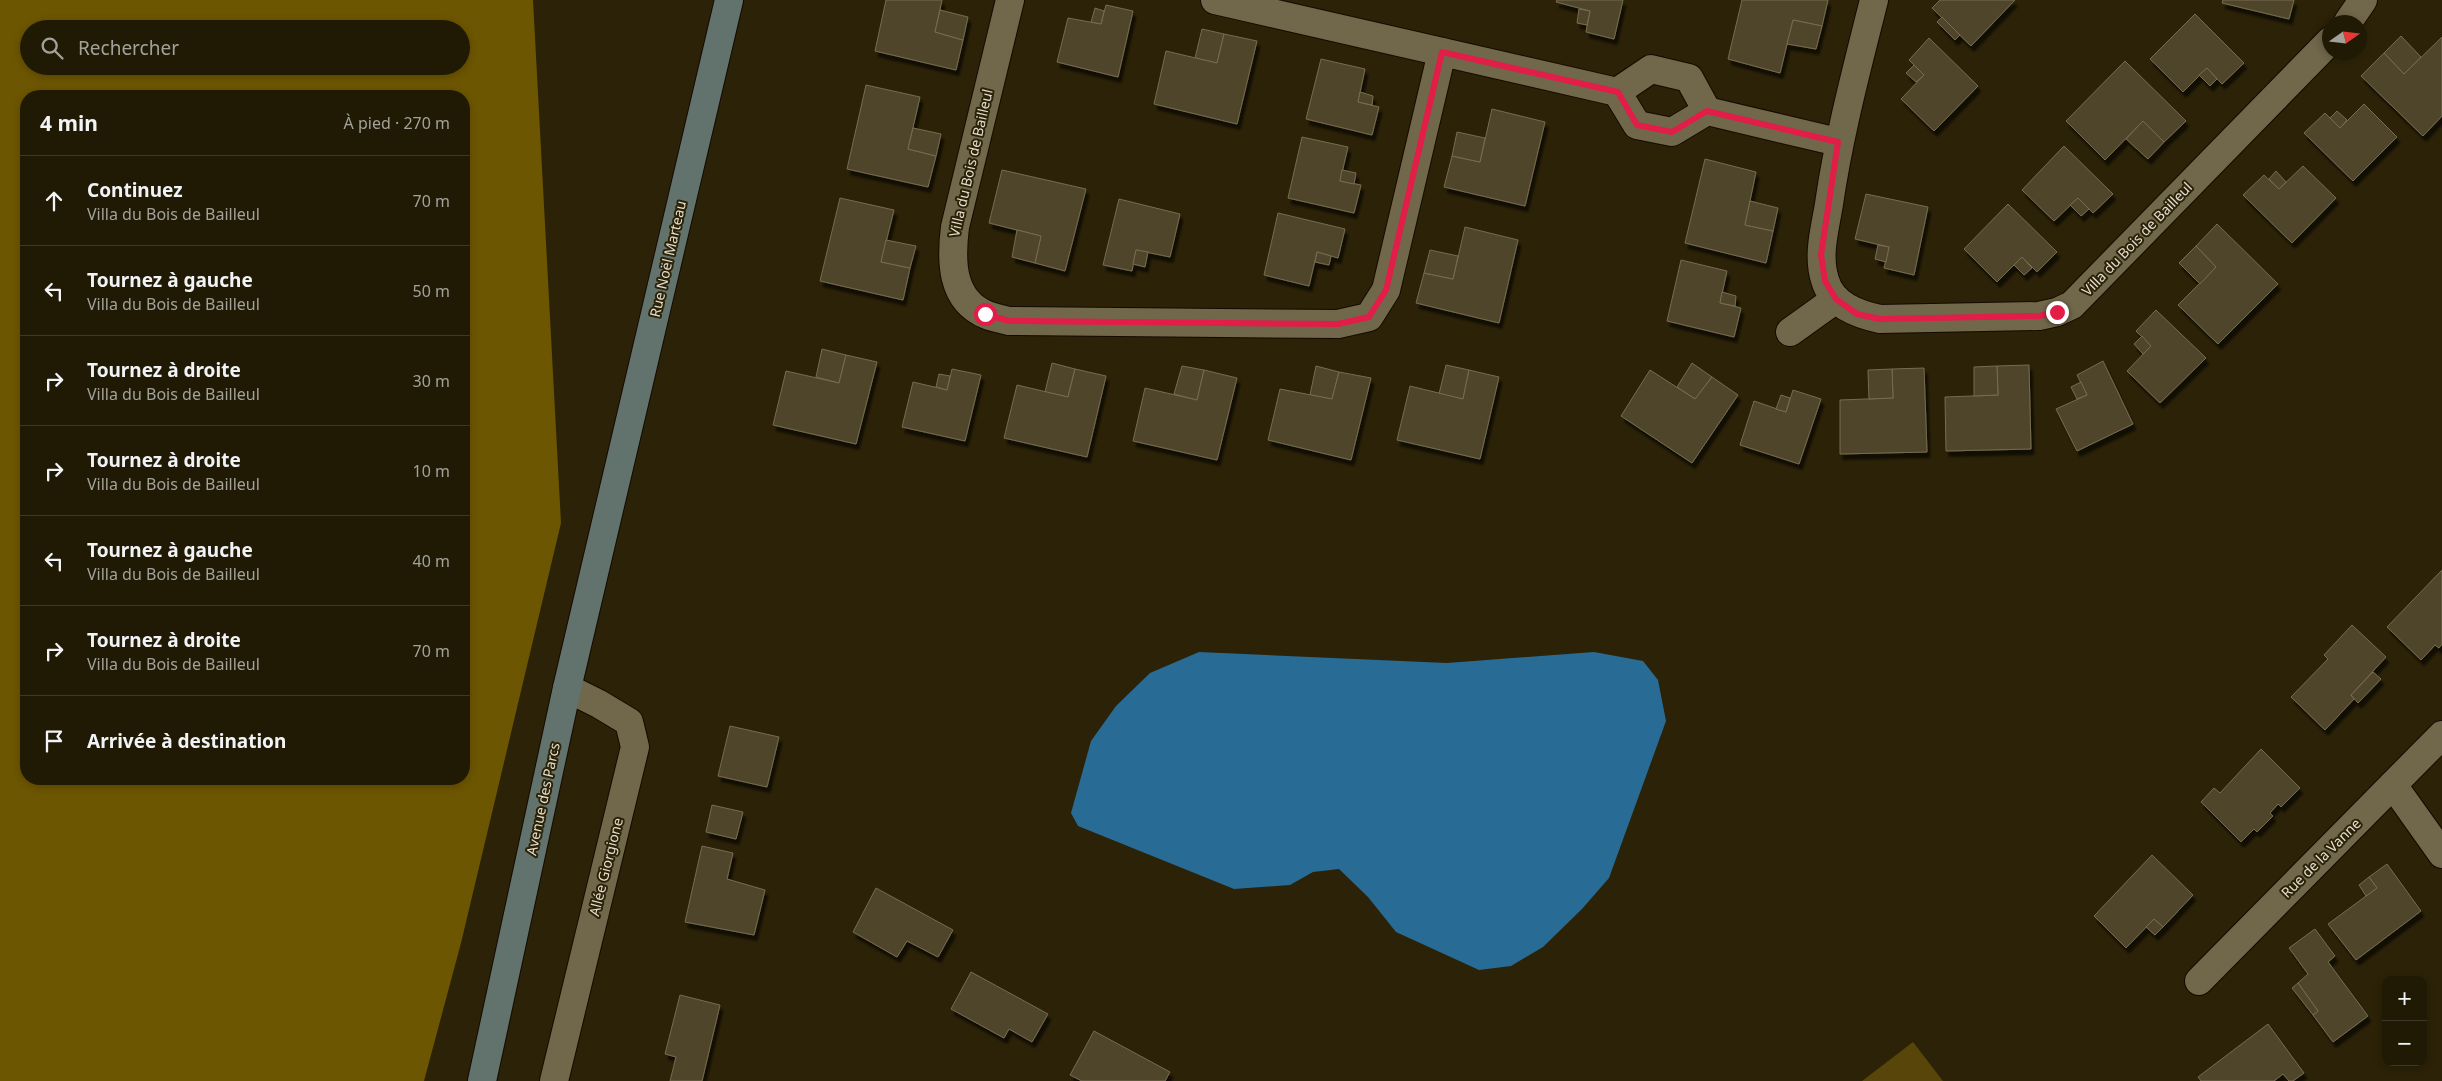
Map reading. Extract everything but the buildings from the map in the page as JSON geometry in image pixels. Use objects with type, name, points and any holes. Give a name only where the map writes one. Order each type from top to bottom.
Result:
[{"type":"street","name":"Rue Noël Marteau","points":[[607,518],[729,0]]},
{"type":"street","name":"Villa du Bois de Bailleul","points":[[1010,0],[955,227],[952,256],[956,281],[968,300],[985,314],[1009,321],[1338,324],[1369,317],[1386,290],[1442,52]]},
{"type":"street","points":[[1215,0],[1618,92],[1637,125],[1672,132],[1707,111],[1838,142]]},
{"type":"street","name":"Villa du Bois de Bailleul","points":[[1874,0],[1838,142],[1821,255],[1825,281],[1836,299],[1857,314],[1880,319],[2039,316],[2057,312],[2072,305],[2322,49]]},
{"type":"street","points":[[2353,15],[2363,0]]},
{"type":"street","points":[[1618,92],[1651,69],[1689,78],[1707,111]]},
{"type":"street","points":[[1790,332],[1836,299]]},
{"type":"street","name":"Avenue des Parcs","points":[[482,1081],[567,688],[607,518]]},
{"type":"street","name":"Allée Giorgione","points":[[554,1081],[635,747],[629,722],[567,688]]},
{"type":"street","name":"Rue de la Vanne","points":[[2199,981],[2442,735]]},
{"type":"street","points":[[2393,786],[2442,854]]},
{"type":"shaded area","points":[[0,0],[533,0],[561,523],[461,943],[424,1081],[0,1081]]},
{"type":"shaded area","points":[[1913,1042],[1943,1081],[1862,1081]]},
{"type":"water","points":[[1199,652],[1447,663],[1594,652],[1643,661],[1658,680],[1666,721],[1609,878],[1582,909],[1543,947],[1511,966],[1479,970],[1396,932],[1368,897],[1339,869],[1313,872],[1290,885],[1234,889],[1078,826],[1071,813],[1091,741],[1116,706],[1150,673]]},
{"type":"route","points":[[985,314],[1009,321],[1338,324],[1369,317],[1386,290],[1442,52],[1618,92],[1637,125],[1672,132],[1707,111],[1838,142],[1821,255],[1825,281],[1836,299],[1857,314],[1880,319],[2039,316],[2057,312]]}]
